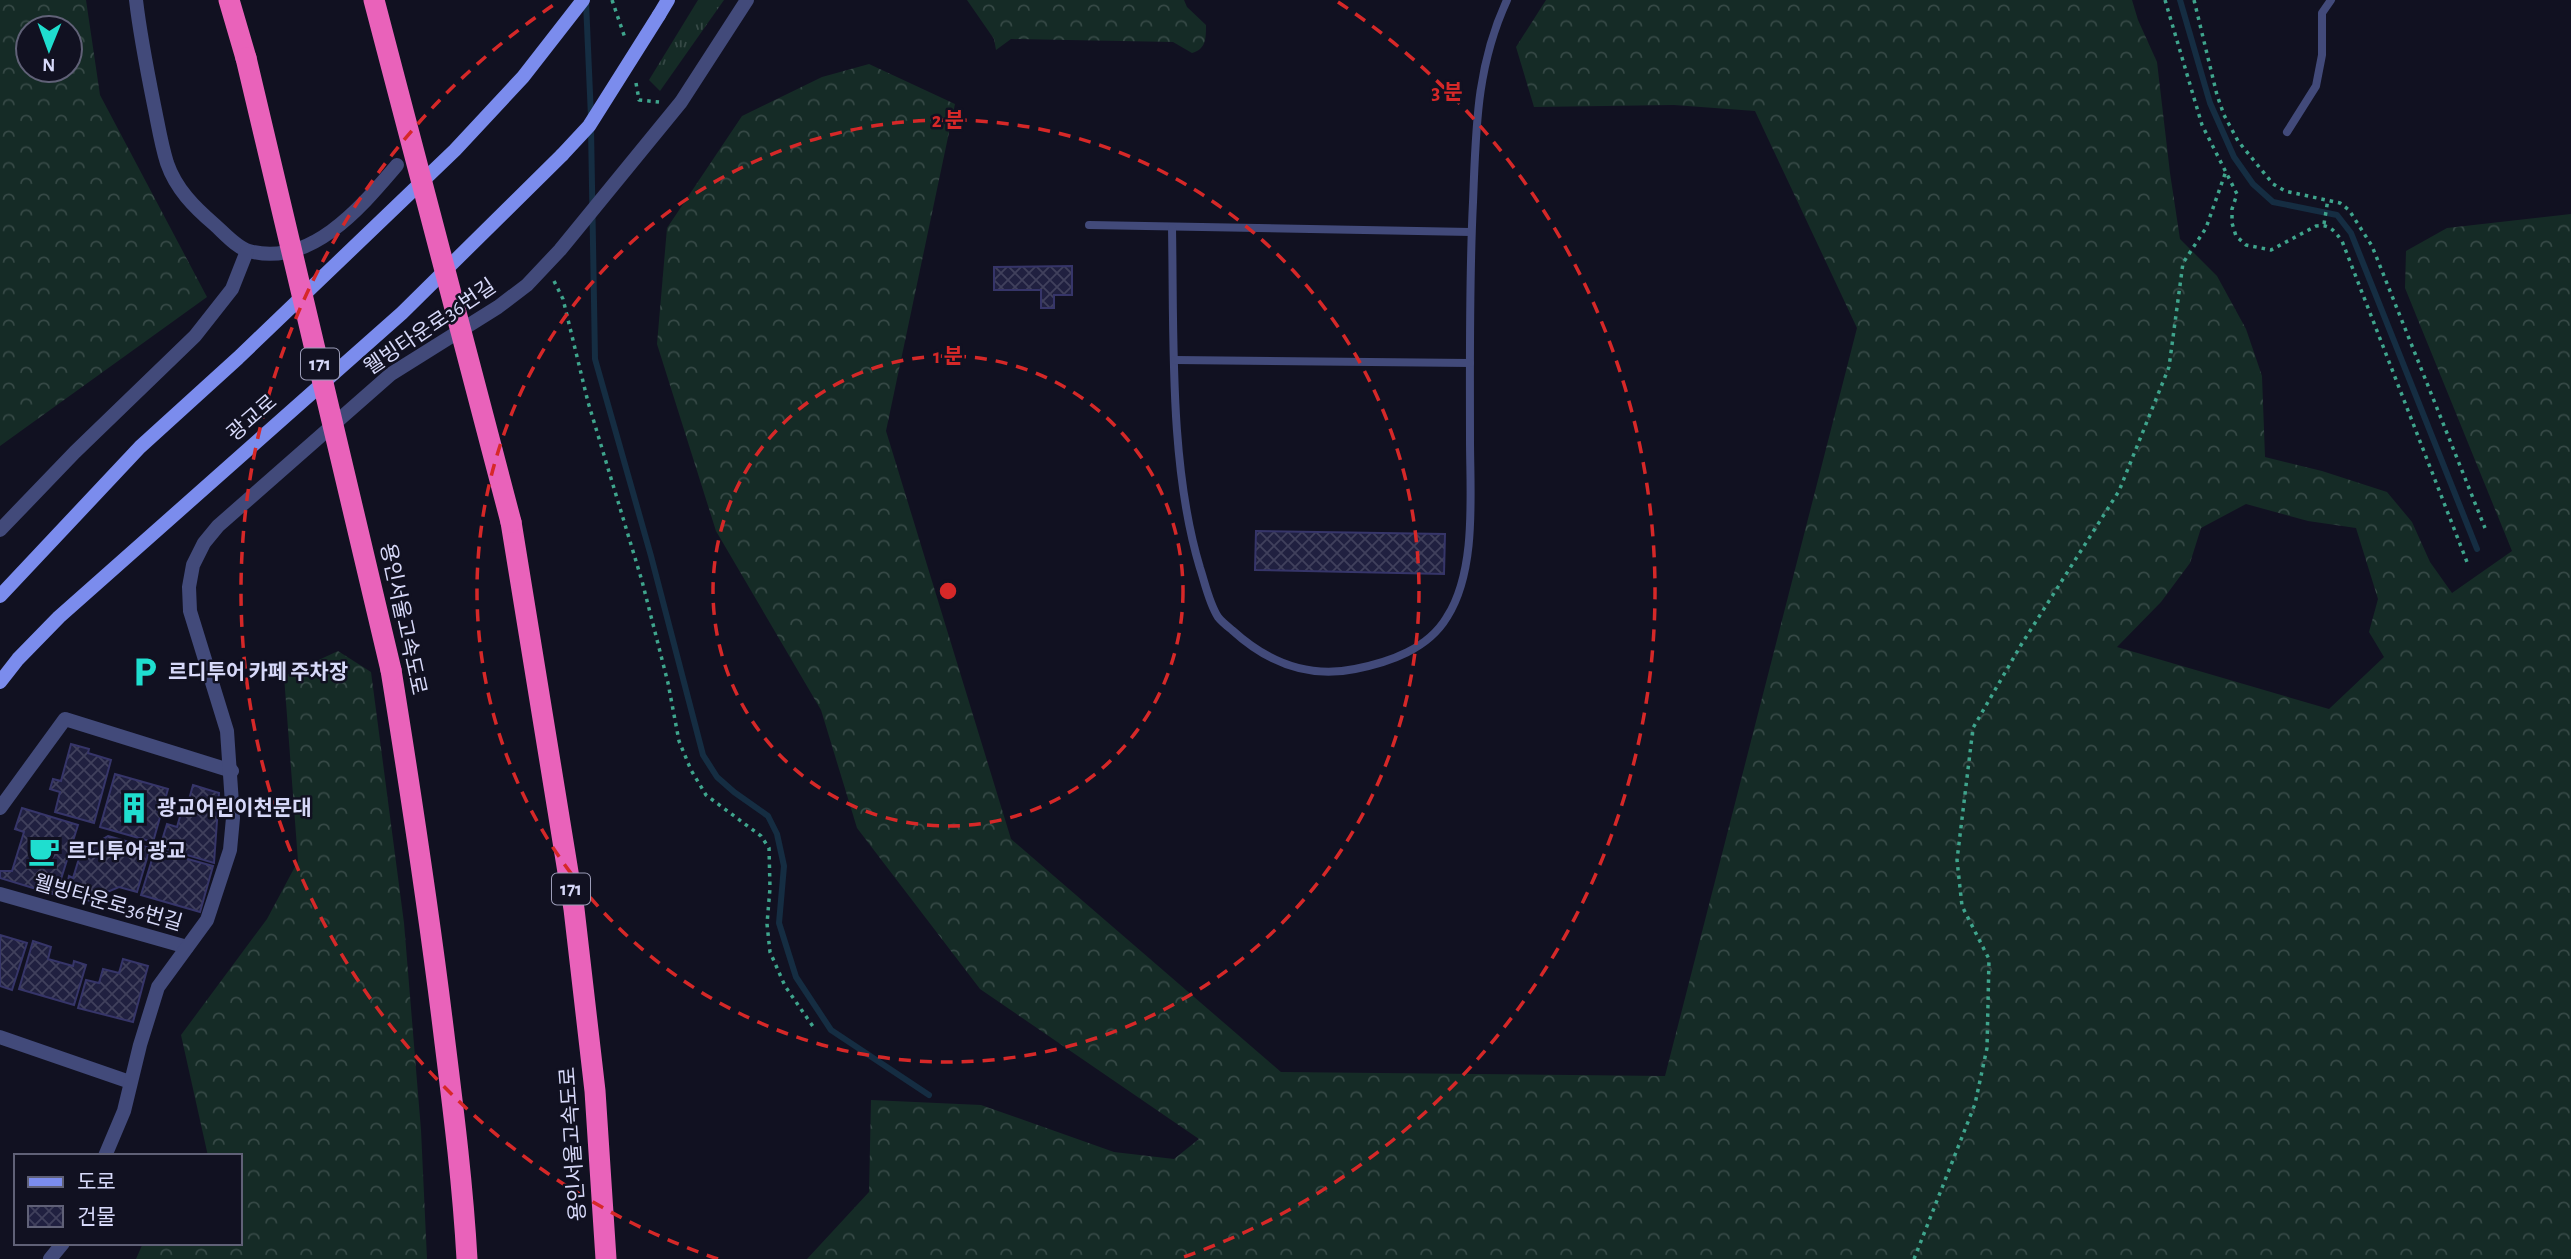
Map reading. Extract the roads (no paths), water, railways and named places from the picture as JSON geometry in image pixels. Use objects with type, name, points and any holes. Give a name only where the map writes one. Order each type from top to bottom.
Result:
[{"type":"highway","name":"용인서울고속도로","points":[[229,0],[246,58],[391,670],[427,893],[454,1116],[467,1259]]},
{"type":"highway","name":"용인서울고속도로","points":[[374,0],[511,522],[575,909],[595,1091],[606,1259]]},
{"type":"main road","points":[[0,596],[140,447],[346,256],[455,150],[523,77],[583,0]]},
{"type":"main road","name":"광교로","points":[[0,682],[18,659],[59,617],[402,313],[562,155],[589,126],[668,0]]},
{"type":"street","points":[[136,0],[148,77],[167,163],[181,191],[197,209],[247,251],[274,253],[297,249],[331,233],[362,206],[397,165]]},
{"type":"street","name":"웰빙타운로36번길","points":[[0,894],[187,947],[207,920],[230,850],[233,818],[232,771],[222,712],[190,611],[189,587],[193,565],[204,543],[218,526],[391,374],[498,307],[527,285],[560,250],[681,102],[747,0]]},
{"type":"street","points":[[0,530],[75,452],[195,336],[232,289],[247,251]]},
{"type":"street","points":[[0,808],[65,719],[232,771]]},
{"type":"street","points":[[106,1154],[124,1111],[158,987],[187,947]]},
{"type":"street","points":[[0,1037],[130,1082]]},
{"type":"street","points":[[50,1259],[62,1245]]},
{"type":"lane","points":[[1172,228],[1174,360],[1181,473],[1194,546],[1218,617],[1254,650],[1295,668],[1336,673],[1384,663],[1431,639],[1449,616],[1461,585],[1470,533],[1471,232],[1477,105],[1483,68],[1494,28],[1507,0]]},
{"type":"lane","points":[[2287,132],[2316,86],[2322,55],[2322,13],[2331,0]]},
{"type":"lane","points":[[1089,225],[1471,232]]},
{"type":"lane","points":[[1174,360],[1470,363]]},
{"type":"waterway","points":[[2180,0],[2210,103],[2234,157],[2253,184],[2273,202],[2337,215],[2351,233],[2477,549]]},
{"type":"waterway","points":[[586,2],[591,117]]},
{"type":"waterway","points":[[591,128],[595,359],[651,556],[703,755],[717,777],[768,816],[777,834],[784,866],[779,923],[796,977],[831,1030],[929,1095]]},
{"type":"place","name":"르디투어 카페 주차장","points":[[145,672]]},
{"type":"place","name":"광교어린이천문대","points":[[134,808]]},
{"type":"place","name":"르디투어 광교","points":[[44,851]]}]
